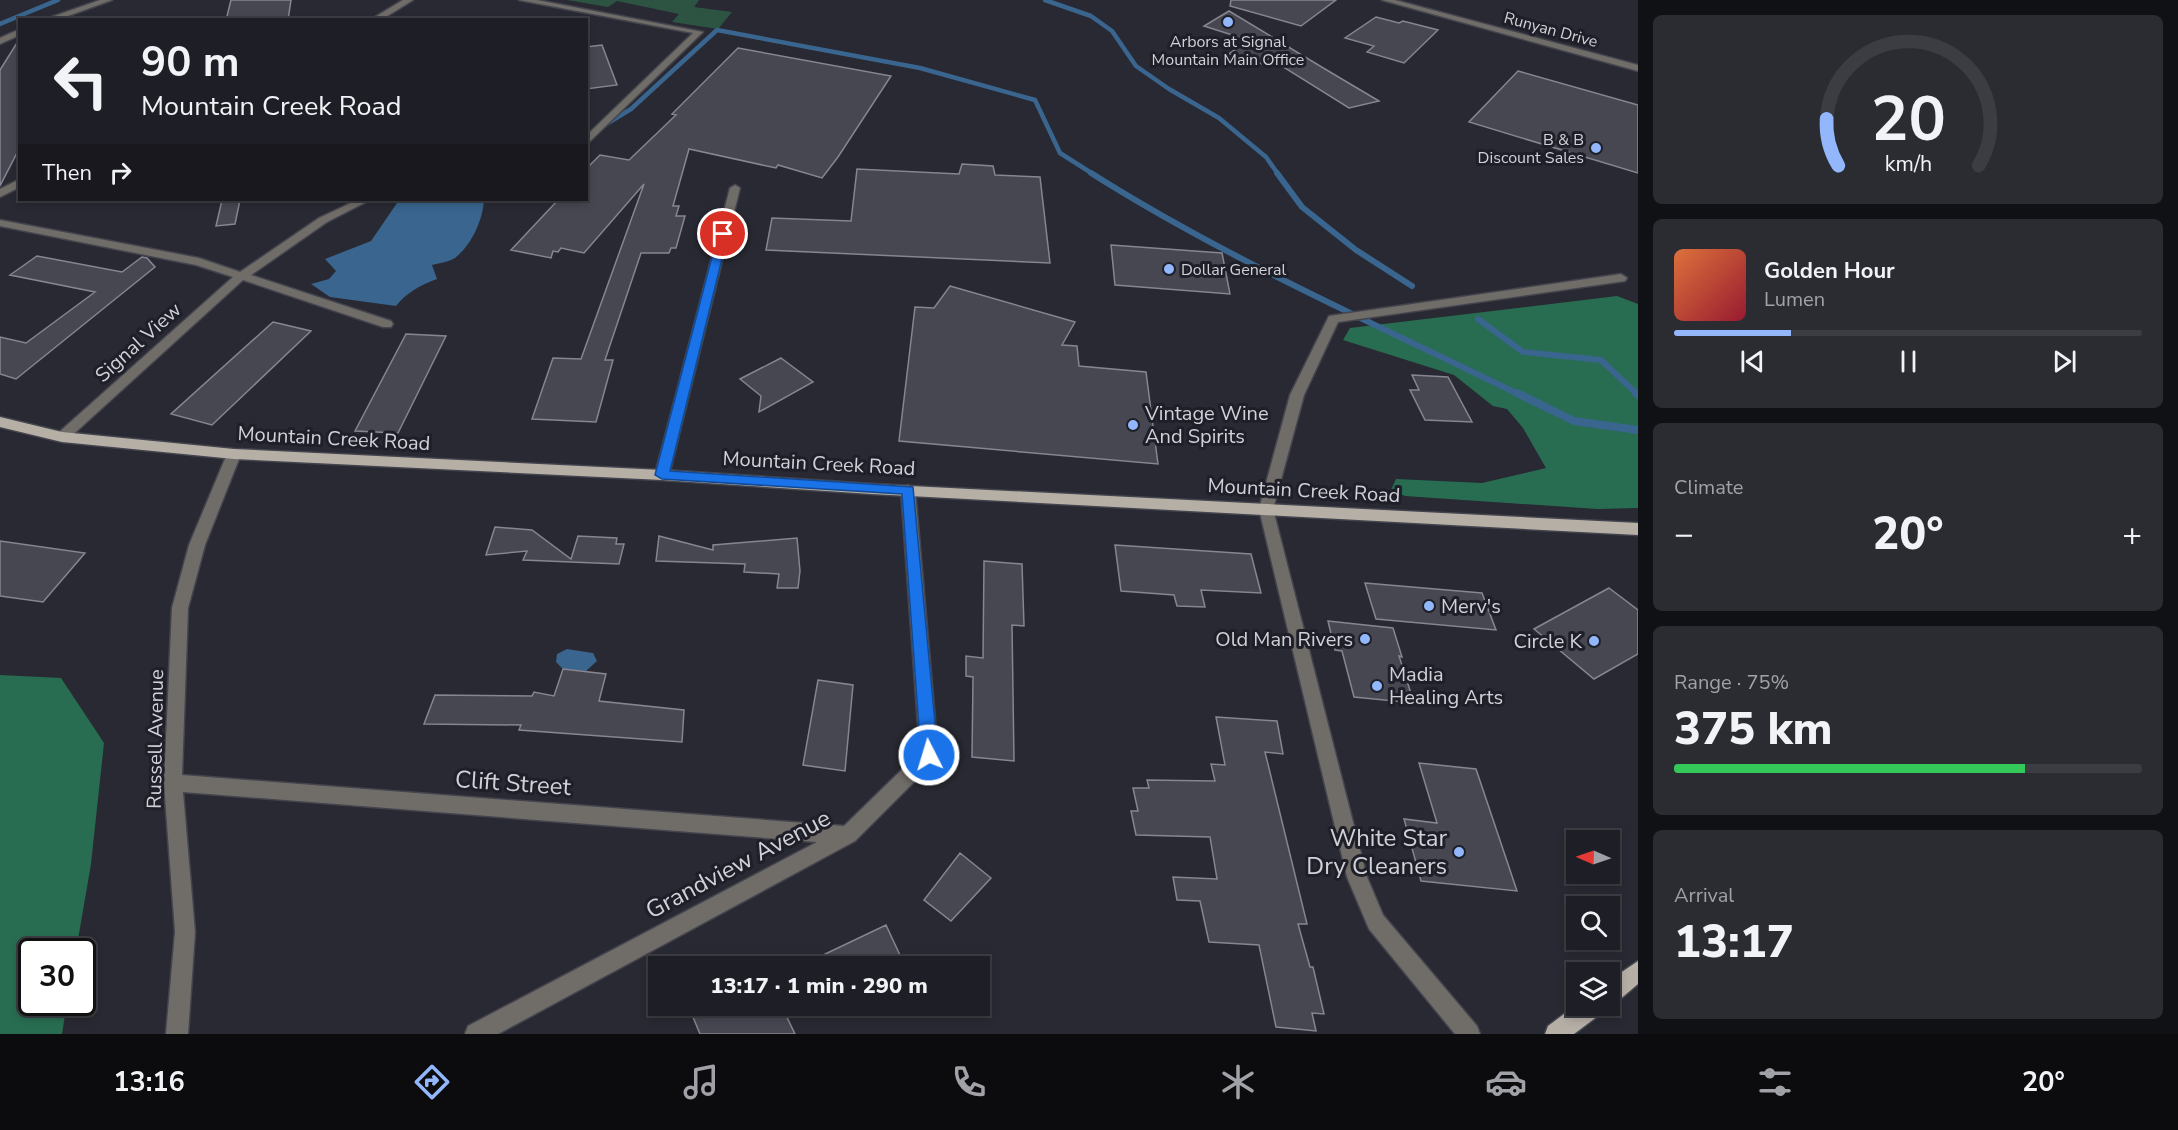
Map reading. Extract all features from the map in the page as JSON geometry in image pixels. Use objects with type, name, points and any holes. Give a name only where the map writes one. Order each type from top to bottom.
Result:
[{"type":"main road","name":"Mountain Creek Road","points":[[0,422],[62,437],[234,454],[662,475],[1638,529]]},
{"type":"main road","points":[[1620,985],[1638,971]]},
{"type":"main road","points":[[1556,1034],[1580,1016]]},
{"type":"street","points":[[53,18],[108,0]]},
{"type":"street","points":[[378,18],[409,0]]},
{"type":"street","points":[[523,0],[699,32],[588,140]]},
{"type":"street","name":"Runyan Drive","points":[[1386,0],[1638,68]]},
{"type":"street","points":[[0,41],[18,32]]},
{"type":"street","points":[[0,194],[18,183]]},
{"type":"street","points":[[662,475],[735,189]]},
{"type":"street","name":"Signal View","points":[[62,437],[240,277],[323,220],[363,201]]},
{"type":"street","points":[[0,223],[199,262],[387,324]]},
{"type":"street","points":[[1469,1034],[1377,922],[1358,877],[1266,509],[1297,395],[1333,319],[1621,278]]},
{"type":"street","name":"Russell Avenue","points":[[177,1034],[185,932],[173,783],[180,608],[197,545],[234,454]]},
{"type":"street","name":"Grandview Avenue","points":[[476,1034],[848,835],[929,755],[908,490]]},
{"type":"street","name":"Clift Street","points":[[173,783],[848,835]]},
{"type":"green space","points":[[567,0],[699,0],[694,7],[732,12],[718,29],[672,22],[679,14],[617,1],[608,7]]},
{"type":"green space","points":[[1617,296],[1638,304],[1638,508],[1598,509],[1405,496],[1391,490],[1396,479],[1482,483],[1546,468],[1523,428],[1507,409],[1493,406],[1454,375],[1343,340],[1350,328]]},
{"type":"green space","points":[[0,675],[61,678],[104,743],[91,864],[78,938],[18,938],[18,1016],[65,1016],[62,1034],[0,1034]]},
{"type":"water","points":[[402,201],[484,201],[479,223],[467,246],[453,259],[432,265],[437,279],[415,290],[396,306],[330,297],[311,284],[329,279],[336,271],[325,259],[371,241],[397,203]]},
{"type":"water","points":[[567,649],[593,653],[597,661],[586,671],[563,669],[556,662],[557,654]]},
{"type":"building","points":[[231,0],[291,0],[288,18],[226,18]]},
{"type":"building","points":[[1231,0],[1336,0],[1301,26],[1230,6]]},
{"type":"building","points":[[1229,11],[1379,101],[1349,108],[1269,58],[1262,64],[1229,54],[1248,40],[1204,26]]},
{"type":"building","points":[[1376,17],[1438,30],[1404,63],[1367,52],[1374,46],[1345,38]]},
{"type":"building","points":[[18,41],[18,151],[0,186],[0,70]]},
{"type":"building","points":[[602,45],[617,85],[588,89],[588,47]]},
{"type":"building","points":[[738,48],[891,76],[822,178],[778,165],[776,168],[689,149],[673,206],[679,206],[676,216],[685,216],[676,248],[671,248],[669,253],[641,253],[605,360],[613,360],[596,422],[532,419],[553,358],[581,359],[644,184],[584,253],[561,248],[558,252],[553,251],[551,258],[511,250],[557,201],[588,201],[588,167],[600,155],[629,160],[676,115],[672,114]]},
{"type":"building","name":"B & B Discount Sales","points":[[1518,71],[1638,105],[1638,173],[1469,122]]},
{"type":"building","points":[[962,164],[993,166],[995,175],[1040,177],[1050,263],[766,250],[772,218],[851,221],[857,169],[959,174]]},
{"type":"building","points":[[222,201],[240,201],[235,224],[216,226]]},
{"type":"building","name":"Dollar General","points":[[1111,245],[1222,253],[1230,294],[1115,285]]},
{"type":"building","points":[[37,256],[122,272],[142,257],[147,258],[155,267],[16,379],[0,374],[0,337],[26,343],[95,292],[10,275]]},
{"type":"building","points":[[950,286],[1075,322],[1062,345],[1077,346],[1079,366],[1146,372],[1158,464],[899,441],[915,307],[934,308]]},
{"type":"building","points":[[273,322],[311,331],[212,425],[171,414]]},
{"type":"building","points":[[406,334],[446,336],[398,433],[355,431]]},
{"type":"building","points":[[781,358],[813,382],[759,412],[761,396],[740,379]]},
{"type":"building","points":[[1412,375],[1448,377],[1472,422],[1425,420],[1410,390],[1419,390]]},
{"type":"building","points":[[495,527],[532,530],[571,559],[578,536],[617,538],[616,544],[624,544],[619,564],[523,560],[527,551],[486,555]]},
{"type":"building","points":[[659,536],[713,550],[713,545],[797,538],[800,571],[798,588],[777,588],[779,574],[744,572],[745,564],[656,561]]},
{"type":"building","points":[[0,541],[85,553],[43,602],[0,596]]},
{"type":"building","points":[[1115,545],[1251,554],[1261,593],[1201,590],[1205,607],[1177,606],[1174,595],[1121,591]]},
{"type":"building","points":[[984,561],[1022,564],[1024,626],[1012,625],[1014,761],[972,757],[973,677],[966,676],[966,656],[983,658]]},
{"type":"building","points":[[1365,583],[1482,593],[1496,630],[1376,619]]},
{"type":"building","name":"Circle K","points":[[1609,588],[1638,610],[1638,654],[1594,679],[1534,629]]},
{"type":"building","points":[[1328,621],[1393,628],[1414,703],[1354,697],[1342,651],[1335,650]]},
{"type":"building","points":[[563,669],[606,674],[599,701],[684,710],[682,742],[519,730],[521,725],[424,724],[435,695],[532,696],[534,692],[554,696]]},
{"type":"building","points":[[818,680],[853,685],[845,771],[803,765]]},
{"type":"building","points":[[1216,717],[1277,721],[1283,754],[1265,752],[1307,924],[1298,924],[1310,967],[1313,967],[1324,1014],[1312,1013],[1316,1031],[1276,1027],[1259,945],[1209,942],[1200,901],[1177,900],[1173,877],[1217,879],[1210,837],[1136,835],[1131,811],[1138,811],[1133,788],[1149,788],[1147,780],[1215,781],[1211,764],[1225,765]]},
{"type":"building","name":"White Star Dry Cleaners","points":[[1419,763],[1476,769],[1517,891],[1421,881],[1404,819],[1437,823]]},
{"type":"building","points":[[960,853],[991,878],[951,921],[924,900]]},
{"type":"building","points":[[886,925],[900,956],[821,956]]},
{"type":"building","points":[[693,1016],[786,1016],[795,1034],[700,1034]]},
{"type":"waterway","points":[[0,24],[58,0]]},
{"type":"waterway","points":[[1045,0],[1091,16],[1112,31],[1136,66],[1169,89],[1219,118],[1266,157],[1278,174]]},
{"type":"waterway","points":[[603,126],[631,109],[717,30],[920,68],[1035,100],[1060,153],[1093,174]]},
{"type":"waterway","points":[[1091,173],[1195,234],[1249,262],[1520,395]]},
{"type":"waterway","points":[[1277,173],[1302,207],[1356,250],[1412,286]]},
{"type":"waterway","points":[[1478,319],[1523,352],[1601,360],[1638,395],[1636,393]]},
{"type":"waterway","points":[[1517,393],[1574,421],[1638,430]]},
{"type":"place","name":"Arbors at Signal Mountain Main Office","points":[[1228,22]]},
{"type":"place","name":"B & B Discount Sales","points":[[1596,148]]},
{"type":"place","name":"Dollar General","points":[[1169,269]]},
{"type":"place","name":"Vintage Wine And Spirits","points":[[1133,425]]},
{"type":"place","name":"Merv's","points":[[1429,606]]},
{"type":"place","name":"Old Man Rivers","points":[[1365,639]]},
{"type":"place","name":"Circle K","points":[[1594,641]]},
{"type":"place","name":"Madia Healing Arts","points":[[1377,686]]},
{"type":"place","name":"White Star Dry Cleaners","points":[[1459,852]]},
{"type":"route","points":[[723,234],[662,475],[908,490],[929,755]]}]
